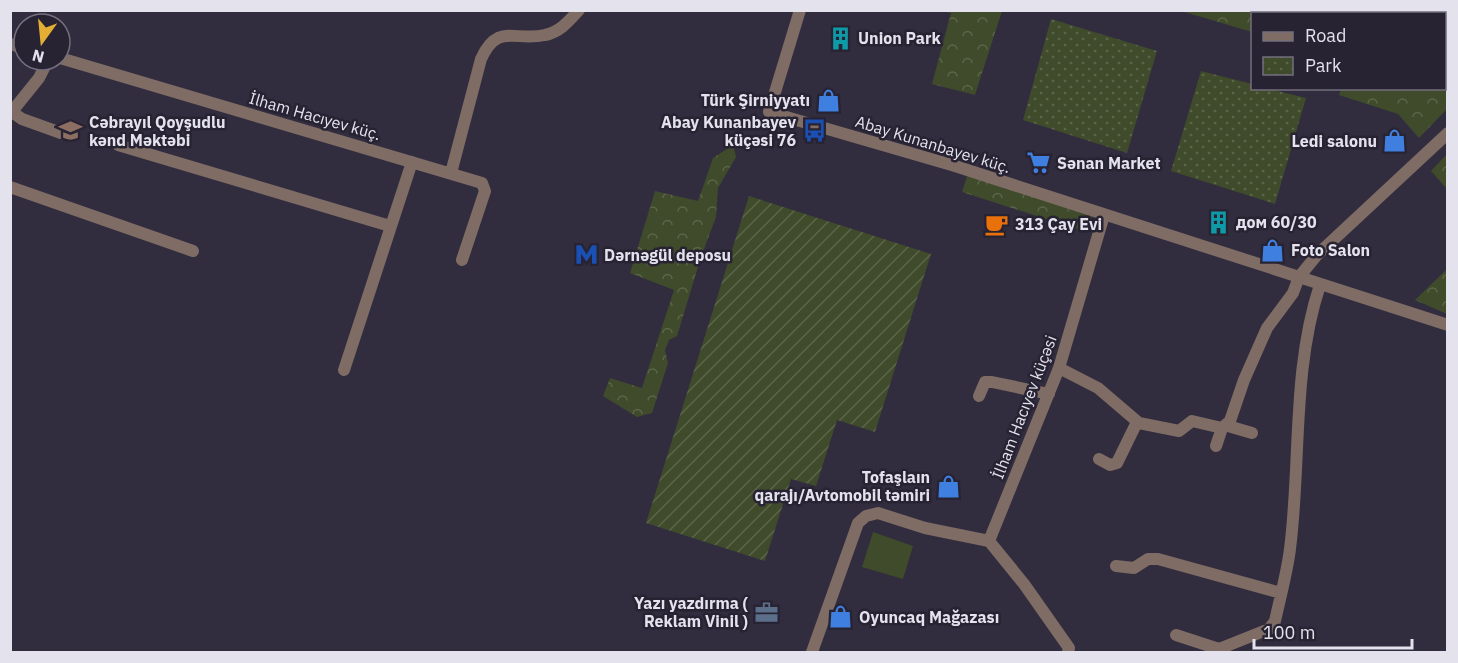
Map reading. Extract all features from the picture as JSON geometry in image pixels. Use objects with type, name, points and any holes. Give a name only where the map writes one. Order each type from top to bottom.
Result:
[{"type":"street","points":[[451,173],[481,59],[488,43],[501,36],[544,35],[557,31],[579,10]]},
{"type":"street","name":"Abay Kunanbayev küç.","points":[[800,10],[769,112],[955,166],[1448,325]]},
{"type":"street","name":"İlham Hacıyev küç.","points":[[72,62],[482,183],[485,191],[462,260]]},
{"type":"street","points":[[42,72],[11,113],[61,133]]},
{"type":"street","points":[[1216,446],[1267,328],[1293,293],[1299,277],[1317,255],[1448,134]]},
{"type":"street","points":[[118,145],[390,226]]},
{"type":"street","points":[[344,370],[412,162]]},
{"type":"street","points":[[10,187],[193,251]]},
{"type":"street","name":"İlham Hacıyev küçəsi","points":[[989,541],[1059,368],[1104,215]]},
{"type":"street","points":[[1176,635],[1219,650],[1269,629],[1275,621],[1290,550],[1304,359],[1310,317],[1320,285]]},
{"type":"street","points":[[1059,368],[1098,388],[1137,422],[1179,431],[1192,421],[1252,433]]},
{"type":"street","points":[[979,396],[985,382],[1049,394]]},
{"type":"street","points":[[1099,459],[1110,465],[1117,462],[1137,422]]},
{"type":"street","points":[[812,652],[858,523],[866,516],[878,513],[925,528],[989,541],[1024,584],[1069,648],[1068,652]]},
{"type":"street","points":[[1116,566],[1134,568],[1148,559],[1158,559],[1281,593]]},
{"type":"green space","points":[[943,11],[1002,11],[975,95],[932,84],[951,13]]},
{"type":"green space","points":[[1181,11],[1303,11],[1251,12],[1251,32]]},
{"type":"green space","points":[[1447,11],[1447,67],[1446,12],[1406,12]]},
{"type":"green space","points":[[1051,19],[1157,51],[1127,153],[1023,120]]},
{"type":"green space","points":[[1201,71],[1251,84],[1251,90],[1273,90],[1306,98],[1275,204],[1171,171]]},
{"type":"green space","points":[[1341,90],[1443,90],[1447,91],[1447,109],[1419,138],[1398,114],[1339,95]]},
{"type":"green space","points":[[733,145],[736,157],[718,188],[716,217],[677,336],[669,340],[665,350],[668,363],[652,413],[637,417],[603,396],[610,378],[642,388],[674,290],[630,273],[655,191],[698,201],[713,158]]},
{"type":"green space","points":[[1447,154],[1447,189],[1431,171]]},
{"type":"green space","points":[[968,173],[1093,213],[1087,232],[962,192]]},
{"type":"green space","points":[[749,196],[931,254],[875,432],[837,420],[816,486],[791,479],[765,561],[646,523]]},
{"type":"green space","points":[[1447,269],[1447,314],[1415,300]]},
{"type":"green space","points":[[873,532],[913,546],[903,579],[862,567]]},
{"type":"place","name":"Union Park","points":[[840,38]]},
{"type":"place","name":"Türk Şirniyyatı","points":[[828,100]]},
{"type":"place","name":"Cəbrayıl Qoyşudlu kənd Məktəbi","points":[[71,131]]},
{"type":"place","name":"Abay Kunanbayev küçəsi 76","points":[[814,131]]},
{"type":"place","name":"Ledi salonu","points":[[1395,141]]},
{"type":"place","name":"Sənan Market","points":[[1039,163]]},
{"type":"place","name":"дом 60/30","points":[[1218,222]]},
{"type":"place","name":"313 Çay Evi","points":[[997,224]]},
{"type":"place","name":"Foto Salon","points":[[1273,250]]},
{"type":"place","name":"Dərnəgül deposu","points":[[586,255]]},
{"type":"place","name":"Tofaşlaın qarajı/Avtomobil təmiri","points":[[948,486]]},
{"type":"place","name":"Yazı yazdırma ( Reklam Vinil )","points":[[766,612]]},
{"type":"place","name":"Oyuncaq Mağazası","points":[[841,617]]}]
